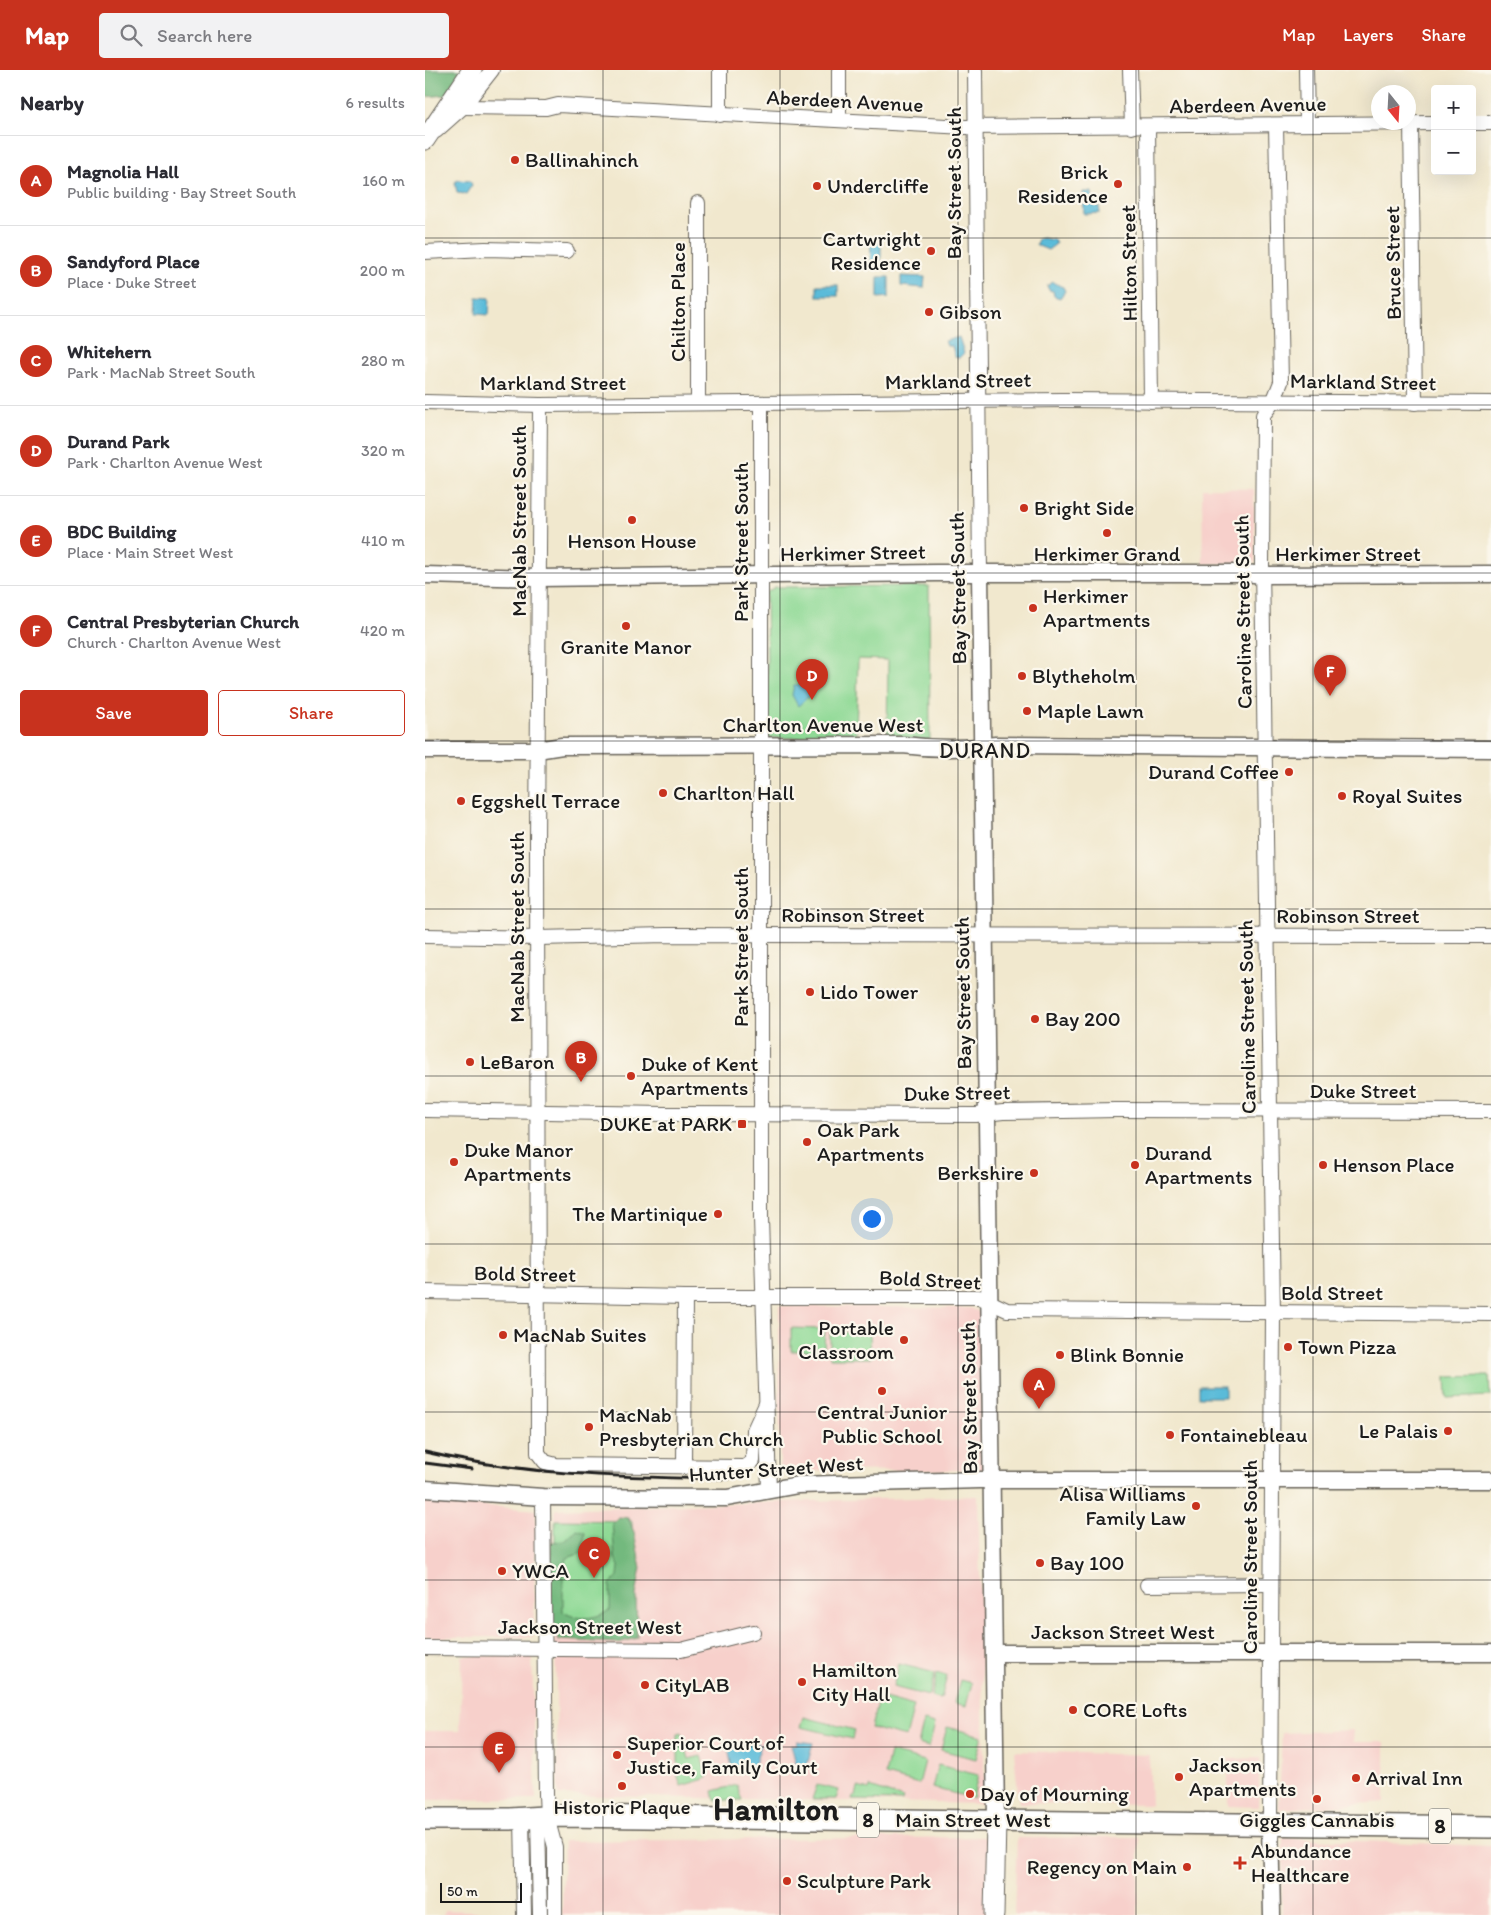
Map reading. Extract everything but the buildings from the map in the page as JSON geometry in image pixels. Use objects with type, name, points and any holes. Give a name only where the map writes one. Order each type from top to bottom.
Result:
[{"type":"main road","points":[[425,139],[471,70]]},
{"type":"main road","name":"Main Street West","points":[[425,1819],[996,1821],[1491,1827]]},
{"type":"main road","name":"Bay Street South","points":[[994,1915],[996,1821]]},
{"type":"street","points":[[425,139],[463,107],[493,70]]},
{"type":"street","points":[[720,70],[720,115]]},
{"type":"street","points":[[839,70],[839,120]]},
{"type":"street","name":"Bay Street South","points":[[975,70],[996,1821]]},
{"type":"street","points":[[1130,70],[1132,127]]},
{"type":"street","points":[[1306,70],[1307,124]]},
{"type":"street","name":"Aberdeen Avenue","points":[[463,107],[547,108],[558,105],[720,115],[1018,128],[1371,124]]},
{"type":"street","name":"Aberdeen Avenue","points":[[1416,124],[1431,123]]},
{"type":"street","points":[[1476,123],[1491,123]]},
{"type":"street","name":"Caroline Street South","points":[[1272,1915],[1270,1584],[1273,1313],[1262,575],[1263,415],[1273,402],[1281,382],[1276,124]]},
{"type":"street","name":"Hilton Street","points":[[1148,126],[1151,401]]},
{"type":"street","name":"Bruce Street","points":[[1411,130],[1415,403]]},
{"type":"street","name":"Chilton Place","points":[[698,203],[698,402]]},
{"type":"street","points":[[425,252],[485,249],[567,251]]},
{"type":"street","name":"Markland Street","points":[[425,402],[540,405],[978,400],[1491,403]]},
{"type":"street","name":"Park Street South","points":[[761,403],[762,1296],[769,1490]]},
{"type":"street","name":"MacNab Street South","points":[[540,405],[537,750],[537,1448],[539,1457],[545,1462],[556,1465],[684,1467]]},
{"type":"street","name":"Herkimer Street","points":[[425,576],[538,578],[980,573],[1491,574]]},
{"type":"street","name":"Charlton Avenue West","points":[[425,750],[537,750],[562,746],[903,745],[921,747],[982,747],[996,745],[1265,745],[1312,748],[1491,749]]},
{"type":"street","name":"Robinson Street","points":[[425,936],[538,938],[761,935],[1491,936]]},
{"type":"street","name":"Duke Street","points":[[425,1110],[763,1114],[987,1114],[1116,1110],[1491,1111]]},
{"type":"street","name":"Bold Street","points":[[425,1292],[685,1297],[979,1298],[1007,1310],[1491,1314]]},
{"type":"street","points":[[685,1297],[684,1467],[740,1468],[751,1465],[754,1455],[754,1430],[767,1404]]},
{"type":"street","name":"Hunter Street West","points":[[425,1489],[543,1497],[727,1498],[798,1485],[993,1480],[1373,1482],[1491,1480]]},
{"type":"street","points":[[524,1915],[536,1818],[545,1647],[543,1497]]},
{"type":"street","points":[[1147,1585],[1270,1584]]},
{"type":"street","name":"Jackson Street West","points":[[425,1648],[545,1647],[681,1650],[753,1632]]},
{"type":"street","name":"Jackson Street West","points":[[995,1653],[1491,1654]]},
{"type":"street","points":[[536,1818],[540,1845],[540,1915]]},
{"type":"street","points":[[536,1818],[555,1847],[555,1915]]},
{"type":"shaded area","points":[[1202,488],[1254,489],[1255,563],[1203,564]]},
{"type":"shaded area","name":"Central Junior Public School","points":[[779,1306],[971,1308],[983,1314],[985,1470],[782,1471],[780,1468]]},
{"type":"shaded area","points":[[978,1496],[985,1804],[558,1795],[555,1635],[635,1637],[632,1521],[555,1520],[556,1509]]},
{"type":"shaded area","points":[[425,1501],[536,1510],[533,1637],[425,1637]]},
{"type":"shaded area","points":[[532,1655],[536,1799],[425,1800],[425,1731],[460,1731],[462,1656]]},
{"type":"shaded area","points":[[1354,1730],[1353,1742],[1385,1742],[1385,1802],[1279,1809],[1282,1733]]},
{"type":"shaded area","points":[[1014,1751],[1149,1755],[1151,1805],[1019,1803]]},
{"type":"shaded area","points":[[1260,1758],[1258,1807],[1228,1806],[1228,1759]]},
{"type":"shaded area","points":[[989,1837],[988,1915],[562,1915],[564,1841]]},
{"type":"shaded area","points":[[1139,1837],[1138,1915],[1014,1915],[1017,1838]]},
{"type":"shaded area","points":[[1283,1838],[1491,1846],[1491,1915],[1282,1915]]},
{"type":"shaded area","points":[[444,1910],[496,1912],[497,1915],[443,1915]]},
{"type":"green space","points":[[425,70],[460,70],[446,95],[425,97]]},
{"type":"green space","points":[[929,586],[930,740],[887,739],[888,660],[858,659],[856,738],[768,738],[766,593],[775,587]]},
{"type":"green space","points":[[791,1328],[825,1329],[824,1351],[791,1351]]},
{"type":"green space","points":[[830,1332],[870,1333],[871,1358],[830,1358]]},
{"type":"green space","points":[[1489,1376],[1490,1396],[1447,1398],[1446,1377]]},
{"type":"green space","points":[[619,1517],[628,1518],[634,1532],[641,1568],[636,1595],[637,1638],[618,1643],[559,1640],[556,1626],[549,1621],[551,1542],[565,1541],[577,1530],[585,1533],[582,1553],[567,1558],[563,1577],[563,1612],[581,1618],[599,1615],[610,1610],[610,1584],[618,1576],[619,1566],[615,1558],[612,1523]]},
{"type":"green space","points":[[555,1520],[632,1521],[635,1637],[555,1635]]},
{"type":"green space","points":[[899,1664],[935,1673],[929,1696],[893,1687]]},
{"type":"green space","points":[[937,1673],[947,1676],[941,1699],[931,1697]]},
{"type":"green space","points":[[960,1680],[972,1683],[966,1706],[954,1703]]},
{"type":"green space","points":[[885,1698],[914,1706],[906,1737],[871,1728],[877,1703],[881,1704]]},
{"type":"green space","points":[[804,1717],[855,1730],[852,1739],[801,1727]]},
{"type":"green space","points":[[924,1721],[935,1724],[929,1747],[918,1744]]},
{"type":"green space","points":[[947,1727],[982,1736],[976,1759],[941,1750]]},
{"type":"green space","points":[[682,1733],[689,1759],[701,1756],[708,1778],[681,1786],[678,1778],[678,1734]]},
{"type":"green space","points":[[890,1752],[925,1761],[919,1784],[885,1775]]},
{"type":"green space","points":[[938,1765],[978,1775],[973,1798],[932,1788]]},
{"type":"green space","points":[[737,1785],[742,1800],[715,1800],[713,1791]]},
{"type":"green space","points":[[817,1785],[839,1790],[836,1799],[812,1799]]},
{"type":"green space","points":[[858,1787],[869,1790],[870,1787],[903,1798],[902,1801],[852,1800],[853,1796],[856,1796]]},
{"type":"water","points":[[458,180],[470,181],[472,185],[466,194],[457,193],[455,182]]},
{"type":"water","points":[[1083,192],[1092,192],[1093,206],[1099,206],[1100,213],[1084,214]]},
{"type":"water","points":[[1038,239],[1054,240],[1056,244],[1048,250],[1036,245]]},
{"type":"water","points":[[871,241],[881,242],[881,265],[870,265]]},
{"type":"water","points":[[901,276],[925,277],[924,288],[901,286]]},
{"type":"water","points":[[878,277],[889,277],[889,297],[878,298]]},
{"type":"water","points":[[1052,282],[1063,287],[1065,291],[1060,298],[1054,296],[1053,291],[1049,290],[1047,286]]},
{"type":"water","points":[[817,285],[838,285],[838,296],[817,296]]},
{"type":"water","points":[[477,297],[490,298],[489,315],[476,314]]},
{"type":"water","points":[[959,337],[964,353],[959,358],[955,357],[952,346],[947,346],[945,341]]},
{"type":"water","points":[[794,685],[815,685],[816,690],[798,706],[792,695]]},
{"type":"water","points":[[1199,1386],[1225,1386],[1225,1397],[1199,1397]]},
{"type":"water","points":[[797,1741],[813,1743],[807,1766],[796,1764],[791,1744],[796,1745]]},
{"type":"water","points":[[756,1742],[758,1745],[761,1745],[755,1764],[733,1771],[728,1749]]},
{"type":"railway","points":[[425,1452],[463,1460],[539,1471],[614,1476],[729,1479]]},
{"type":"railway","points":[[425,1463],[472,1469]]},
{"type":"place","name":"Ballinahinch","points":[[515,160]]},
{"type":"place","name":"Brick Residence","points":[[1118,184]]},
{"type":"place","name":"Undercliffe","points":[[817,186]]},
{"type":"place","name":"Cartwright Residence","points":[[931,251]]},
{"type":"place","name":"Gibson","points":[[929,312]]},
{"type":"place","name":"Bright Side","points":[[1024,508]]},
{"type":"place","name":"Henson House","points":[[632,520]]},
{"type":"place","name":"Herkimer Grand","points":[[1107,533]]},
{"type":"place","name":"Herkimer Apartments","points":[[1033,608]]},
{"type":"place","name":"Granite Manor","points":[[626,626]]},
{"type":"place","name":"Blytheholm","points":[[1022,676]]},
{"type":"place","name":"Central Presbyterian Church","points":[[1330,696]]},
{"type":"place","name":"Durand Park","points":[[812,700]]},
{"type":"place","name":"Maple Lawn","points":[[1027,711]]},
{"type":"place","name":"Durand Coffee","points":[[1289,772]]},
{"type":"place","name":"Charlton Hall","points":[[663,793]]},
{"type":"place","name":"Royal Suites","points":[[1342,796]]},
{"type":"place","name":"Eggshell Terrace","points":[[461,801]]},
{"type":"place","name":"Lido Tower","points":[[810,992]]},
{"type":"place","name":"Bay 200","points":[[1035,1019]]},
{"type":"place","name":"LeBaron","points":[[470,1062]]},
{"type":"place","name":"Duke of Kent Apartments","points":[[631,1076]]},
{"type":"place","name":"Sandyford Place","points":[[581,1082]]},
{"type":"place","name":"DUKE at PARK","points":[[742,1124]]},
{"type":"place","name":"Oak Park Apartments","points":[[807,1142]]},
{"type":"place","name":"Duke Manor Apartments","points":[[454,1162]]},
{"type":"place","name":"Durand Apartments","points":[[1135,1165]]},
{"type":"place","name":"Henson Place","points":[[1323,1165]]},
{"type":"place","name":"Berkshire","points":[[1034,1173]]},
{"type":"place","name":"The Martinique","points":[[718,1214]]},
{"type":"place","name":"MacNab Suites","points":[[503,1335]]},
{"type":"place","name":"Portable Classroom","points":[[904,1340]]},
{"type":"place","name":"Town Pizza","points":[[1288,1347]]},
{"type":"place","name":"Blink Bonnie","points":[[1060,1355]]},
{"type":"place","name":"Central Junior Public School","points":[[882,1391]]},
{"type":"place","name":"Magnolia Hall","points":[[1039,1409]]},
{"type":"place","name":"MacNab Presbyterian Church","points":[[589,1427]]},
{"type":"place","name":"Le Palais","points":[[1448,1431]]},
{"type":"place","name":"Fontainebleau","points":[[1170,1435]]},
{"type":"place","name":"Alisa Williams Family Law","points":[[1196,1506]]},
{"type":"place","name":"Bay 100","points":[[1040,1563]]},
{"type":"place","name":"YWCA","points":[[502,1571]]},
{"type":"place","name":"Whitehern","points":[[594,1578]]},
{"type":"place","name":"Hamilton City Hall","points":[[802,1682]]},
{"type":"place","name":"CityLAB","points":[[645,1685]]},
{"type":"place","name":"CORE Lofts","points":[[1073,1710]]},
{"type":"place","name":"Superior Court of Justice, Family Court","points":[[617,1755]]},
{"type":"place","name":"BDC Building","points":[[499,1773]]},
{"type":"place","name":"Jackson Apartments","points":[[1179,1777]]},
{"type":"place","name":"Arrival Inn","points":[[1356,1778]]},
{"type":"place","name":"Historic Plaque","points":[[622,1786]]},
{"type":"place","name":"Day of Mourning","points":[[970,1794]]},
{"type":"place","name":"Giggles Cannabis","points":[[1317,1799]]},
{"type":"place","name":"Abundance Healthcare","points":[[1240,1863]]},
{"type":"place","name":"Regency on Main","points":[[1187,1867]]},
{"type":"place","name":"Sculpture Park","points":[[787,1881]]},
{"type":"district","name":"DURAND","points":[[985,750]]},
{"type":"district","name":"Hamilton","points":[[776,1809]]}]
